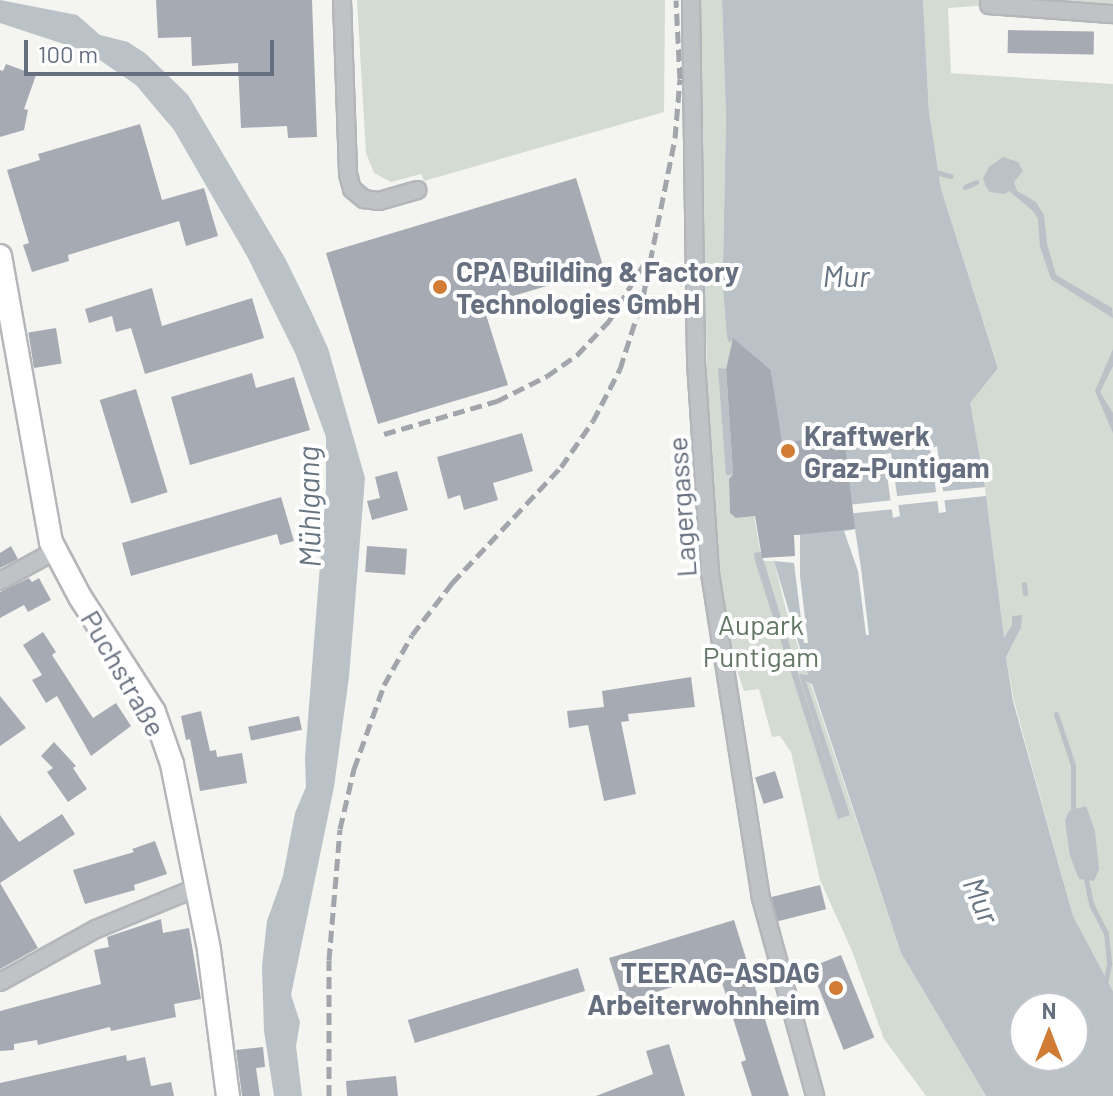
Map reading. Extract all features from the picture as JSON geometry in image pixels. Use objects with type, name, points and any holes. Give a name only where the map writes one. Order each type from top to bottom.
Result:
[{"type":"main road","name":"Puchstraße","points":[[0,256],[47,529],[55,551],[154,712],[172,764],[212,969],[228,1096]]},
{"type":"street","points":[[342,0],[348,174],[352,189],[364,199],[379,201],[417,190]]},
{"type":"street","name":"Lagergasse","points":[[691,0],[696,362],[710,573],[761,898],[815,1096]]},
{"type":"street","points":[[989,5],[1113,14]]},
{"type":"street","points":[[0,581],[55,551]]},
{"type":"street","points":[[0,982],[96,929],[196,888]]},
{"type":"green space","points":[[357,0],[665,0],[664,112],[424,181],[421,174],[391,182],[374,173],[366,153]]},
{"type":"green space","name":"Aupark Puntigam","points":[[699,0],[722,0],[726,117],[723,264],[729,274],[733,339],[726,369],[733,474],[729,479],[730,513],[737,518],[754,516],[762,561],[774,561],[786,610],[901,953],[986,1096],[926,1096],[884,1039],[852,951],[820,880],[791,752],[780,736],[772,737],[759,689],[744,691],[728,643],[717,571],[707,375]]},
{"type":"green space","points":[[923,0],[1113,0],[1113,14],[989,5],[948,8],[951,73],[1113,84],[1113,991],[1073,916],[1014,701],[1006,657],[1021,628],[1012,625],[1004,640],[985,487],[969,402],[998,367],[941,189],[929,112]]},
{"type":"water","name":"Mühlgang","points":[[0,0],[77,15],[100,35],[128,42],[146,54],[188,95],[286,260],[311,311],[328,348],[365,478],[349,677],[334,787],[291,995],[300,1022],[296,1046],[302,1096],[274,1096],[264,1031],[262,966],[267,921],[283,876],[295,813],[306,787],[305,757],[326,488],[326,437],[296,355],[248,258],[174,130],[136,85],[88,52],[0,23]]},
{"type":"water","name":"Mur","points":[[722,0],[923,0],[929,112],[941,189],[998,368],[970,403],[985,487],[1004,638],[1012,625],[1012,616],[1022,615],[1021,628],[1006,657],[1013,701],[1073,916],[1113,991],[1113,1096],[986,1096],[901,953],[812,684],[806,681],[850,815],[838,819],[755,561],[754,553],[761,552],[841,813],[799,674],[808,675],[774,561],[794,563],[804,643],[808,643],[800,576],[800,535],[794,535],[771,370],[734,339],[729,343],[722,275],[728,274],[723,264],[726,117]],"holes":[[[937,446],[946,512],[939,513],[930,448]],[[891,453],[900,516],[893,518],[884,454]],[[855,529],[861,568],[869,635],[866,635],[858,571],[844,531]]]},
{"type":"water","points":[[1003,157],[1018,162],[1023,171],[1014,182],[1017,191],[1036,202],[1044,215],[1047,244],[1056,275],[1112,308],[1113,318],[1051,279],[1040,247],[1038,219],[1033,211],[1009,191],[1005,194],[990,192],[986,187],[983,178],[989,167]]},
{"type":"water","points":[[1113,349],[1113,366],[1100,392],[1113,413],[1113,433],[1095,391]]},
{"type":"water","points":[[718,368],[726,369],[733,474],[729,475],[726,475]]},
{"type":"water","points":[[1086,806],[1095,831],[1099,869],[1094,881],[1079,879],[1070,856],[1065,821],[1069,811]]},
{"type":"pier","points":[[985,487],[986,496],[894,506],[894,497]]},
{"type":"pier","points":[[894,500],[895,509],[853,513],[852,504]]},
{"type":"building","points":[[156,0],[312,0],[317,137],[288,138],[287,126],[241,128],[238,63],[192,66],[191,37],[158,38]]},
{"type":"building","points":[[1008,30],[1094,32],[1094,54],[1008,53]]},
{"type":"building","points":[[6,64],[36,75],[24,109],[28,110],[24,130],[0,137],[0,70],[3,71]]},
{"type":"building","points":[[140,124],[162,200],[204,188],[218,236],[186,246],[179,221],[68,255],[69,261],[32,272],[23,245],[29,243],[7,170],[40,160],[38,154]]},
{"type":"building","name":"CPA Building & Factory Technologies GmbH","points":[[576,178],[604,269],[483,305],[508,385],[378,424],[326,253]]},
{"type":"building","points":[[152,288],[162,326],[252,298],[264,338],[145,374],[131,328],[116,332],[112,316],[89,323],[85,309]]},
{"type":"building","points":[[56,328],[62,364],[34,368],[28,332]]},
{"type":"building","name":"Kraftwerk Graz-Puntigam","points":[[733,338],[771,370],[782,443],[835,436],[845,444],[855,529],[794,535],[795,556],[762,558],[755,516],[736,518],[730,513],[729,479],[733,474],[726,369]]},
{"type":"building","points":[[252,373],[256,388],[294,377],[310,430],[190,465],[171,397]]},
{"type":"building","points":[[136,389],[168,492],[131,503],[100,400]]},
{"type":"building","points":[[522,433],[533,471],[493,483],[498,500],[464,510],[460,495],[448,499],[437,457]]},
{"type":"building","points":[[397,471],[408,510],[372,520],[367,501],[380,498],[375,477]]},
{"type":"building","points":[[281,497],[294,541],[280,545],[277,534],[131,576],[122,543]]},
{"type":"building","points":[[11,546],[18,559],[0,568],[0,553]]},
{"type":"building","points":[[367,546],[407,549],[405,575],[365,572]]},
{"type":"building","points":[[29,578],[32,582],[39,578],[51,600],[28,612],[24,605],[0,618],[0,592]]},
{"type":"building","points":[[43,632],[56,652],[52,655],[93,718],[116,703],[131,726],[91,756],[57,696],[46,703],[32,680],[42,675],[23,645]]},
{"type":"building","points":[[691,677],[695,707],[628,714],[629,721],[621,722],[636,794],[604,801],[588,725],[569,728],[567,711],[604,707],[602,691]]},
{"type":"building","points":[[0,696],[26,728],[0,746]]},
{"type":"building","points":[[201,711],[210,751],[216,750],[217,757],[242,753],[247,783],[200,791],[190,739],[186,740],[181,716]]},
{"type":"building","points":[[299,716],[302,730],[251,741],[248,727]]},
{"type":"building","points":[[54,742],[76,766],[73,768],[87,789],[68,802],[47,772],[53,768],[41,756]]},
{"type":"building","points":[[775,771],[784,798],[764,804],[755,777]]},
{"type":"building","points":[[62,814],[75,834],[0,883],[0,815],[19,842]]},
{"type":"building","points":[[155,841],[167,874],[134,885],[135,890],[85,904],[73,870],[134,852],[132,849]]},
{"type":"building","points":[[0,883],[38,948],[0,969]]},
{"type":"building","points":[[820,885],[826,909],[778,921],[771,897]]},
{"type":"building","points":[[161,919],[163,933],[189,928],[201,999],[174,1004],[176,1017],[111,1031],[110,1027],[38,1045],[37,1040],[14,1044],[14,1050],[0,1051],[0,1011],[101,984],[94,950],[109,947],[107,937]]},
{"type":"building","points":[[734,920],[789,1096],[752,1096],[741,1062],[746,1060],[719,973],[623,1002],[609,958]]},
{"type":"building","name":"TEERAG-ASDAG Arbeiterwohnheim","points":[[841,955],[874,1038],[844,1050],[810,967]]},
{"type":"building","points":[[578,968],[585,991],[415,1043],[408,1020]]},
{"type":"building","points":[[669,1044],[685,1096],[596,1096],[653,1074],[646,1051]]},
{"type":"building","points":[[263,1047],[265,1067],[256,1068],[260,1096],[242,1096],[236,1050]]},
{"type":"building","points":[[126,1055],[127,1061],[145,1057],[151,1086],[171,1082],[174,1096],[0,1096],[0,1083]]},
{"type":"building","points":[[396,1076],[398,1096],[347,1096],[346,1081]]},
{"type":"waterway","points":[[935,172],[950,176]]},
{"type":"waterway","points":[[965,187],[976,182]]},
{"type":"waterway","points":[[1024,584],[1025,593]]},
{"type":"waterway","points":[[1056,714],[1073,765],[1073,814]]},
{"type":"waterway","points":[[1085,875],[1091,904],[1106,933],[1109,964],[1105,984]]},
{"type":"railway","points":[[329,1096],[329,960],[340,829],[354,769],[384,685],[412,635],[452,583],[561,467],[593,421],[620,369],[643,297],[675,138],[680,79],[676,0]]},
{"type":"railway","points":[[384,434],[497,401],[547,376],[577,355],[609,321],[644,264]]},
{"type":"place","name":"CPA Building & Factory Technologies GmbH","points":[[440,287]]},
{"type":"place","name":"Kraftwerk Graz-Puntigam","points":[[788,451]]},
{"type":"place","name":"TEERAG-ASDAG Arbeiterwohnheim","points":[[836,988]]}]
